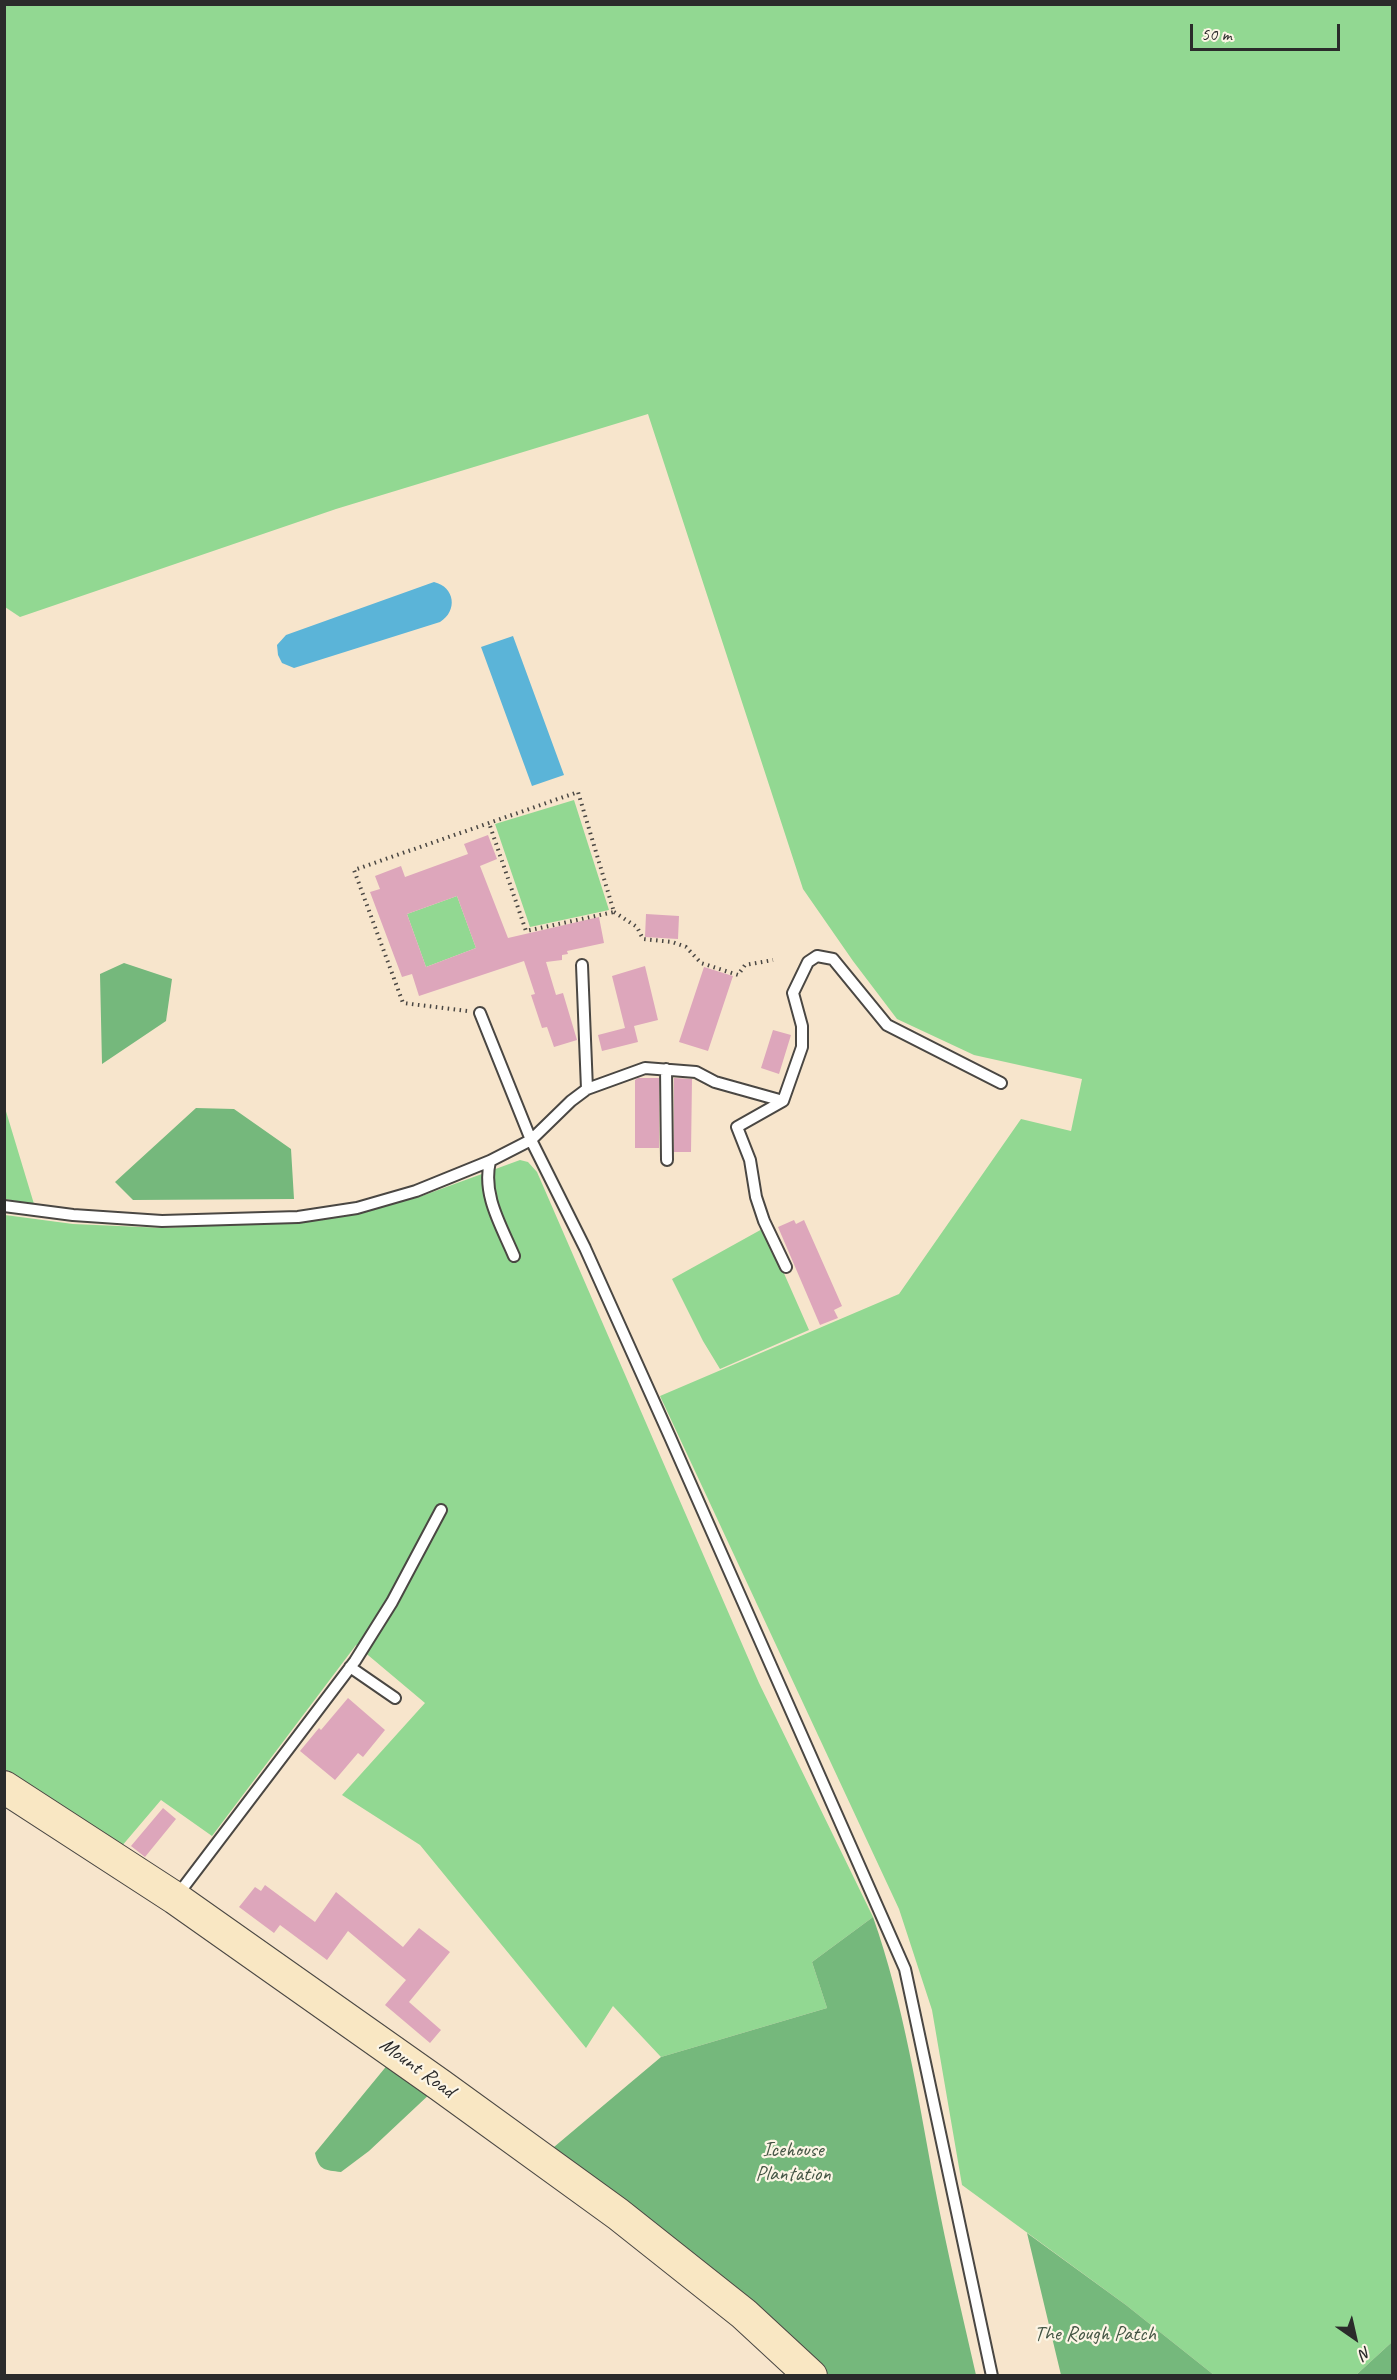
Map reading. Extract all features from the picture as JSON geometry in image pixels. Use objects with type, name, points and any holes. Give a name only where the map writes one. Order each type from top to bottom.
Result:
[{"type":"street","name":"Mount Road","points":[[4,1787],[175,1898],[405,2059],[618,2214],[744,2314],[811,2376]]},
{"type":"lane","points":[[786,1267],[764,1221],[756,1197],[750,1160],[737,1127],[783,1101],[802,1047],[802,1026],[794,993],[808,962],[817,956],[833,958],[887,1025],[1001,1083]]},
{"type":"lane","points":[[582,965],[587,1089]]},
{"type":"lane","points":[[480,1012],[531,1140],[585,1248],[905,1969],[992,2376]]},
{"type":"lane","points":[[4,1206],[73,1215],[162,1221],[298,1217],[357,1208],[416,1191],[490,1161],[531,1140],[571,1101],[587,1089],[645,1068],[696,1072],[715,1082],[783,1101]]},
{"type":"lane","points":[[666,1069],[667,1160]]},
{"type":"lane","points":[[490,1161],[487,1176],[488,1193],[514,1256]]},
{"type":"lane","points":[[175,1898],[350,1667],[392,1602],[441,1509]]},
{"type":"lane","points":[[350,1667],[395,1698]]},
{"type":"path","points":[[480,1012],[403,1004],[354,870],[578,792],[614,912],[637,927],[643,939],[672,942],[686,947],[701,963],[738,975],[745,965],[773,960]]},
{"type":"path","points":[[489,823],[526,931],[614,912]]},
{"type":"green space","points":[[4,5],[1392,5],[1392,2342],[1356,2375],[1214,2375],[1126,2305],[962,2185],[932,2010],[899,1909],[660,1396],[899,1294],[1021,1119],[1071,1131],[1082,1079],[974,1055],[897,1019],[803,889],[648,414],[336,509],[20,617],[5,607]]},
{"type":"green space","points":[[574,800],[609,910],[530,927],[495,824]]},
{"type":"green space","points":[[457,896],[476,948],[426,967],[407,914]]},
{"type":"green space","points":[[124,963],[172,979],[166,1021],[102,1064],[100,974]]},
{"type":"green space","points":[[5,1108],[34,1204],[5,1199]]},
{"type":"green space","points":[[196,1108],[234,1109],[291,1149],[294,1199],[133,1200],[115,1182]]},
{"type":"green space","points":[[520,1160],[528,1162],[537,1172],[759,1683],[873,1917],[812,1962],[827,2008],[661,2057],[613,2006],[586,2048],[420,1845],[342,1795],[425,1703],[356,1645],[212,1836],[161,1800],[121,1847],[5,1769],[5,1215],[73,1224],[164,1228],[299,1221],[359,1213],[419,1197]]},
{"type":"green space","points":[[764,1228],[809,1330],[720,1369],[703,1341],[672,1279]]},
{"type":"green space","name":"Icehouse Plantation","points":[[873,1917],[902,2017],[944,2235],[976,2375],[829,2375],[752,2303],[554,2147],[661,2057],[827,2008],[812,1962]]},
{"type":"green space","points":[[389,2063],[433,2091],[369,2151],[341,2172],[324,2168],[318,2163],[315,2153]]},
{"type":"green space","name":"The Rough Patch","points":[[1027,2233],[1126,2305],[1214,2375],[1061,2375]]},
{"type":"green space","points":[[1392,2342],[1392,2375],[1356,2375]]},
{"type":"water","points":[[434,582],[446,589],[452,600],[450,612],[440,622],[294,668],[282,663],[278,655],[277,645],[286,635]]},
{"type":"water","points":[[513,636],[564,775],[532,786],[481,647]]},
{"type":"building","points":[[488,835],[497,859],[480,866],[508,938],[599,917],[604,943],[567,951],[568,954],[562,955],[562,960],[546,962],[556,995],[563,993],[577,1040],[554,1047],[547,1027],[542,1028],[531,995],[535,994],[524,961],[419,996],[412,974],[402,977],[370,892],[380,889],[375,876],[401,866],[405,877],[468,854],[464,844]],"holes":[[[457,896],[476,948],[426,967],[407,914]]]},
{"type":"building","points":[[646,914],[679,916],[678,939],[645,937]]},
{"type":"building","points":[[645,966],[658,1020],[634,1026],[638,1042],[602,1051],[598,1035],[625,1028],[612,976]]},
{"type":"building","points":[[704,967],[733,976],[708,1051],[679,1042]]},
{"type":"building","points":[[773,1030],[791,1035],[779,1074],[761,1068]]},
{"type":"building","points":[[659,1078],[659,1148],[635,1148],[635,1080]]},
{"type":"building","points":[[674,1078],[692,1079],[691,1152],[674,1152]]},
{"type":"building","points":[[794,1220],[796,1224],[804,1220],[842,1306],[834,1310],[838,1318],[820,1325],[778,1227]]},
{"type":"building","points":[[348,1698],[385,1730],[363,1757],[358,1753],[335,1780],[300,1751]]},
{"type":"building","points":[[163,1808],[176,1819],[145,1857],[131,1846]]},
{"type":"building","points":[[265,1885],[315,1922],[336,1892],[403,1947],[419,1928],[450,1952],[409,2002],[441,2030],[430,2043],[385,2005],[406,1980],[348,1931],[327,1960],[280,1925],[274,1933],[239,1907],[255,1887],[261,1891]]}]
